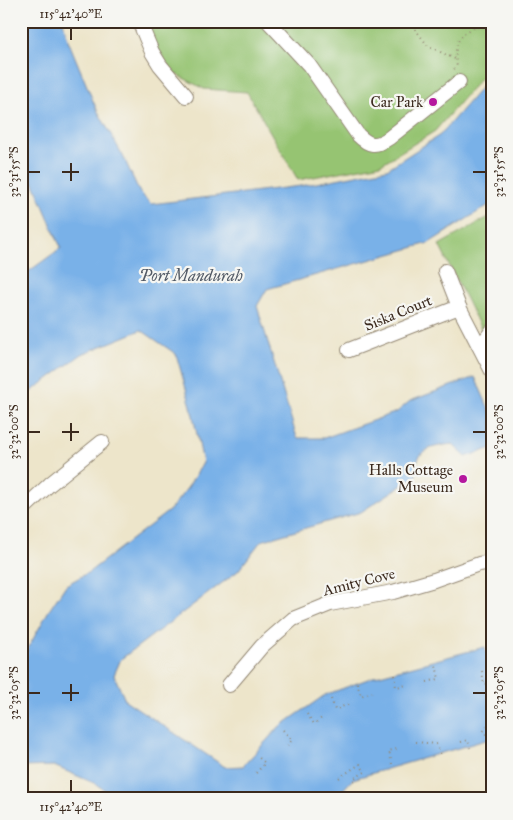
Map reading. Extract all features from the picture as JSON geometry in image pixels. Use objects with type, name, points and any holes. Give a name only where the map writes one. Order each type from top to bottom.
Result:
[{"type":"street","points":[[139,21],[152,52],[160,65],[186,96]]},
{"type":"street","points":[[268,21],[309,65],[358,135],[372,145],[380,144],[405,125],[456,76]]},
{"type":"street","points":[[445,270],[459,306],[492,371]]},
{"type":"street","name":"Siska Court","points":[[349,350],[459,306]]},
{"type":"street","points":[[480,347],[492,331]]},
{"type":"street","points":[[21,511],[50,484],[102,442]]},
{"type":"street","name":"Amity Cove","points":[[229,685],[262,646],[293,620],[330,604],[393,592],[478,564],[492,562]]},
{"type":"path","points":[[409,21],[428,46],[455,59]]},
{"type":"path","points":[[456,76],[457,42],[462,35],[480,24],[481,21]]},
{"type":"path","points":[[427,682],[439,679],[436,665]]},
{"type":"path","points":[[482,671],[484,684],[492,683]]},
{"type":"path","points":[[394,675],[396,687],[407,684]]},
{"type":"path","points":[[357,683],[362,696],[372,692]]},
{"type":"path","points":[[331,699],[335,710],[350,704]]},
{"type":"path","points":[[489,711],[487,701],[492,700]]},
{"type":"path","points":[[307,714],[314,724],[323,717]]},
{"type":"path","points":[[487,726],[483,732],[488,736]]},
{"type":"path","points":[[283,730],[292,740],[287,746]]},
{"type":"path","points":[[461,742],[468,740],[470,748]]},
{"type":"path","points":[[416,742],[436,744],[441,755]]},
{"type":"path","points":[[392,764],[389,750],[400,748]]},
{"type":"path","points":[[256,773],[265,764],[258,757]]},
{"type":"path","points":[[339,778],[360,764],[365,772],[353,779],[356,783]]},
{"type":"green space","points":[[146,21],[492,21],[492,65],[435,131],[381,164],[298,180],[247,92],[204,89],[172,72],[153,42]]},
{"type":"green space","points":[[492,215],[492,351],[439,245]]},
{"type":"water","name":"Port Mandurah","points":[[21,21],[63,21],[68,40],[96,108],[123,156],[140,193],[151,204],[301,186],[387,169],[440,135],[492,75],[492,203],[429,243],[267,289],[257,306],[297,438],[324,438],[397,412],[410,401],[475,377],[492,416],[492,448],[466,457],[452,444],[425,451],[418,460],[416,476],[361,512],[261,541],[238,571],[121,659],[114,675],[125,700],[225,767],[243,766],[279,727],[325,695],[376,676],[485,647],[492,679],[492,733],[489,739],[353,779],[334,799],[119,799],[94,783],[54,766],[21,767],[21,661],[48,612],[66,585],[89,572],[170,510],[188,487],[203,463],[191,406],[176,354],[141,330],[82,354],[21,399],[21,277],[61,248],[21,153]]},
{"type":"place","name":"Car Park","points":[[433,102]]},
{"type":"place","name":"Halls Cottage Museum","points":[[463,479]]}]
